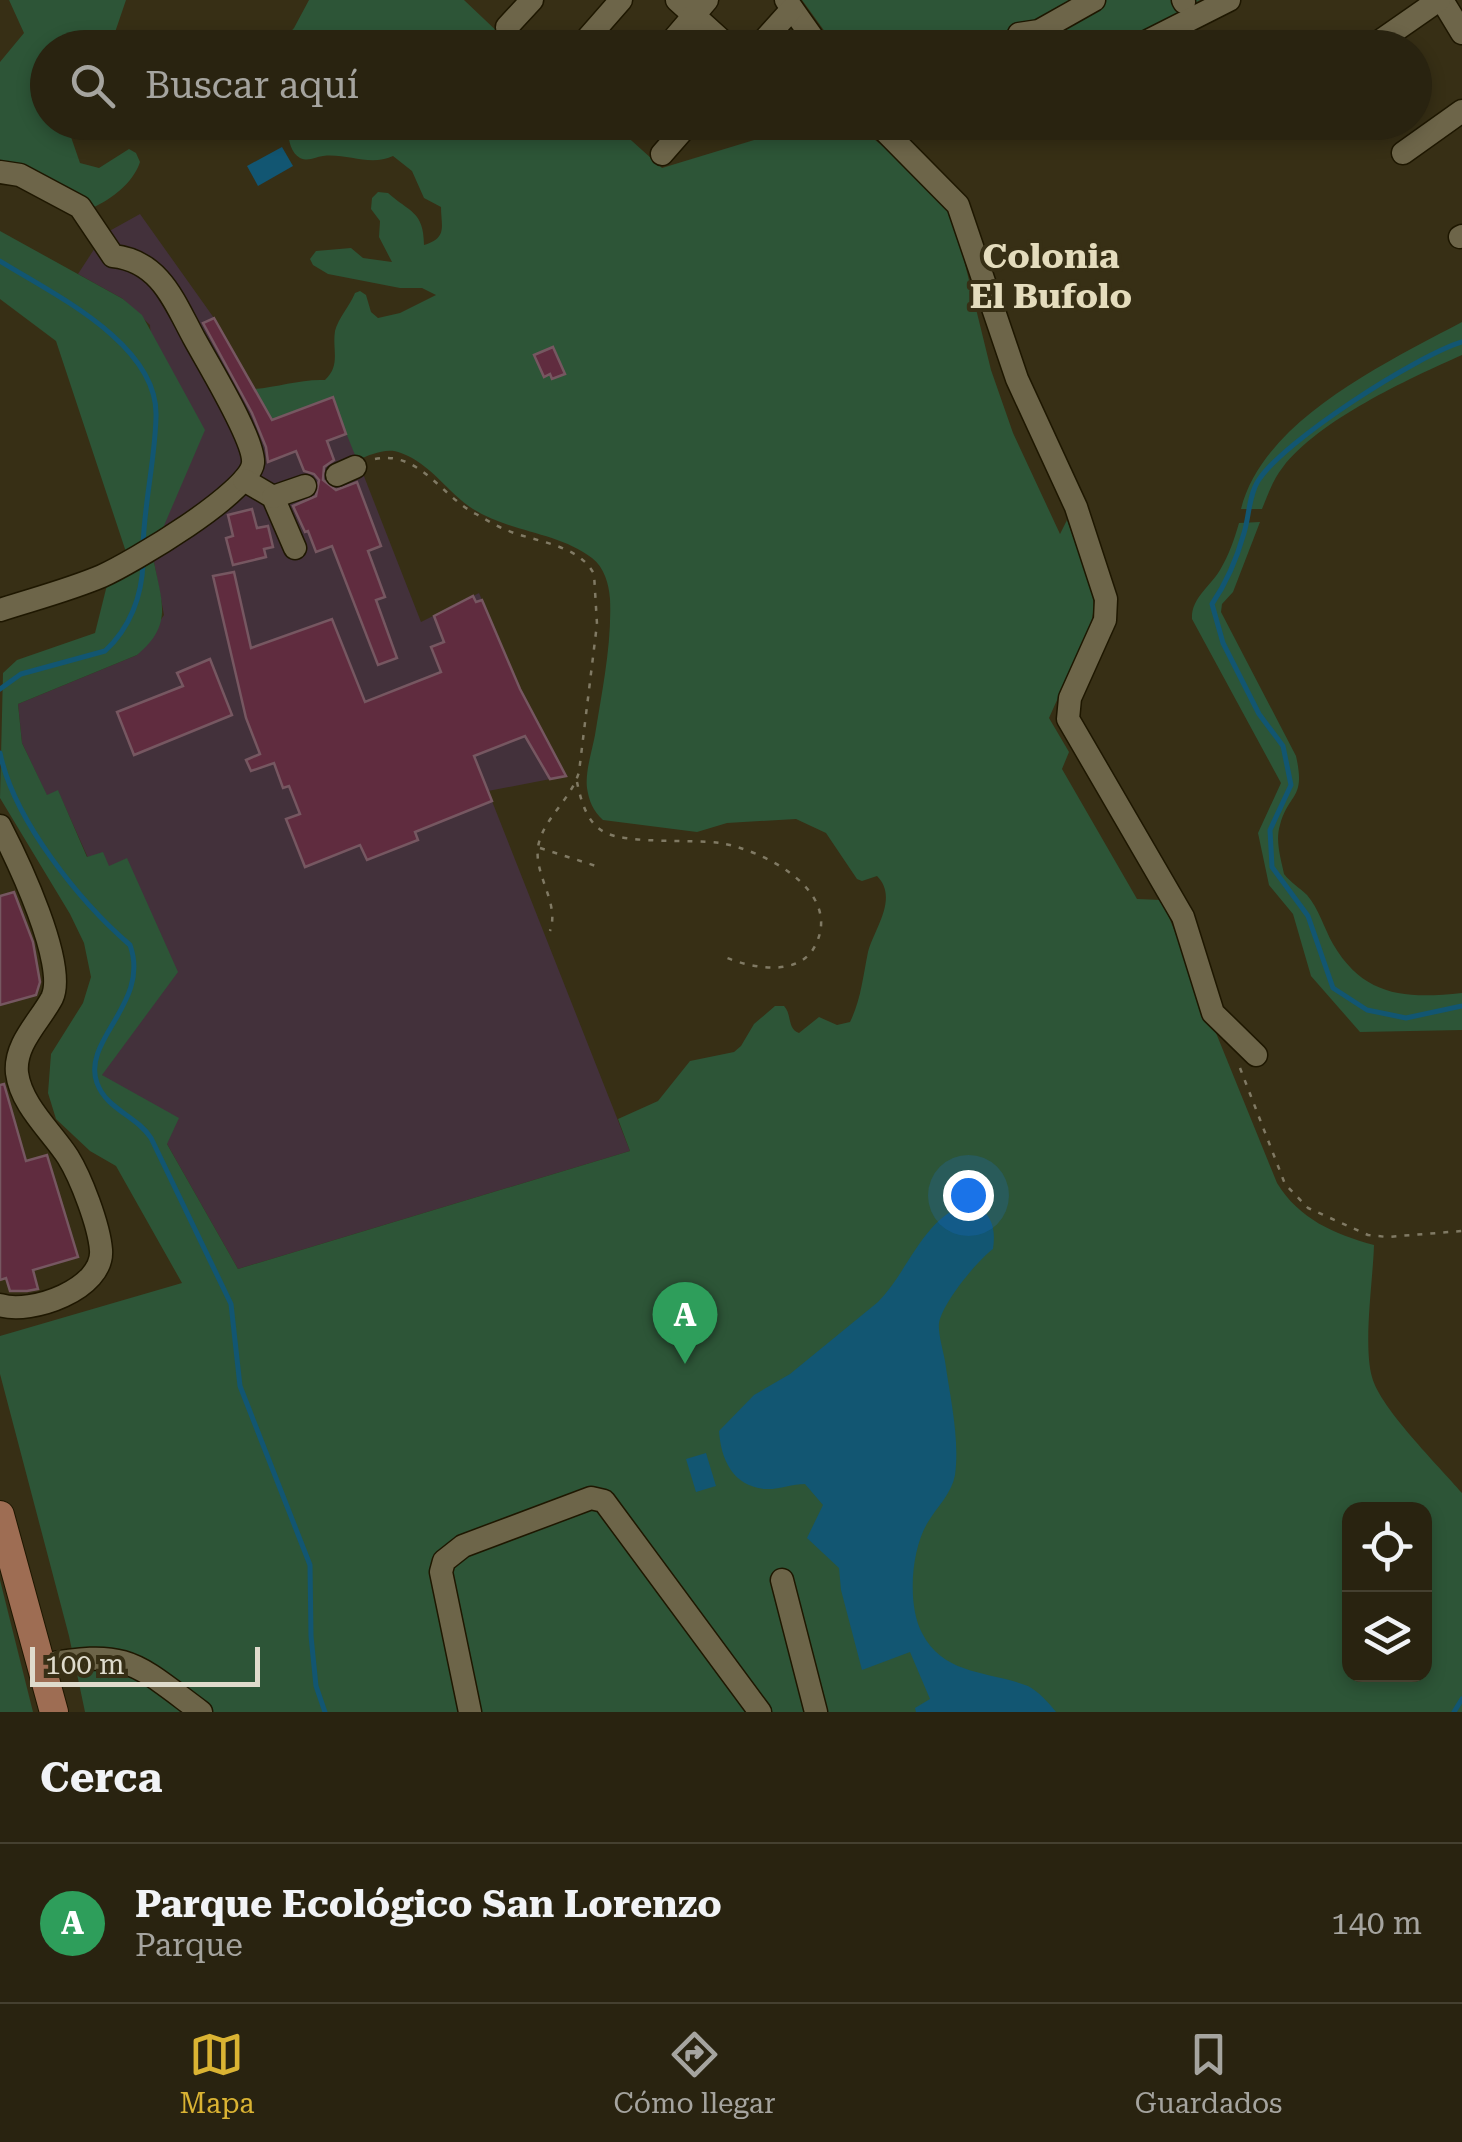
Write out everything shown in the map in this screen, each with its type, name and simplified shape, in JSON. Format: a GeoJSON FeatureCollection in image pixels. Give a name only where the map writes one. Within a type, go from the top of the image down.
{"type":"FeatureCollection","features":[{"type":"Feature","properties":{"kind":"main road"},"geometry":{"type":"LineString","coordinates":[[0,1515],[54,1712]]}},
{"type":"Feature","properties":{"kind":"street"},"geometry":{"type":"LineString","coordinates":[[507,27],[532,0]]}},
{"type":"Feature","properties":{"kind":"street"},"geometry":{"type":"LineString","coordinates":[[595,30],[621,0]]}},
{"type":"Feature","properties":{"kind":"street"},"geometry":{"type":"LineString","coordinates":[[1170,30],[1230,0]]}},
{"type":"Feature","properties":{"kind":"street"},"geometry":{"type":"LineString","coordinates":[[1396,30],[1440,0],[1462,33]]}},
{"type":"Feature","properties":{"kind":"street"},"geometry":{"type":"LineString","coordinates":[[770,30],[789,4],[807,30]]}},
{"type":"Feature","properties":{"kind":"street"},"geometry":{"type":"LineString","coordinates":[[1039,30],[1080,4]]}},
{"type":"Feature","properties":{"kind":"street"},"geometry":{"type":"LineString","coordinates":[[677,30],[693,5],[715,30]]}},
{"type":"Feature","properties":{"kind":"street"},"geometry":{"type":"LineString","coordinates":[[1432,132],[1462,111]]}},
{"type":"Feature","properties":{"kind":"street"},"geometry":{"type":"LineString","coordinates":[[662,154],[674,140]]}},
{"type":"Feature","properties":{"kind":"street"},"geometry":{"type":"LineString","coordinates":[[894,140],[958,205],[1016,378],[1076,507],[1106,599],[1104,620],[1070,698],[1068,718],[1178,906],[1193,942],[1212,1013],[1246,1058]]}},
{"type":"Feature","properties":{"kind":"street"},"geometry":{"type":"LineString","coordinates":[[1403,153],[1421,140]]}},
{"type":"Feature","properties":{"kind":"street"},"geometry":{"type":"LineString","coordinates":[[0,172],[20,175],[80,208],[113,256],[142,264],[164,283],[243,430],[253,458],[233,494],[128,563],[0,610]]}},
{"type":"Feature","properties":{"kind":"street"},"geometry":{"type":"LineString","coordinates":[[244,480],[273,497],[295,548]]}},
{"type":"Feature","properties":{"kind":"street"},"geometry":{"type":"LineString","coordinates":[[273,497],[306,486]]}},
{"type":"Feature","properties":{"kind":"street"},"geometry":{"type":"LineString","coordinates":[[0,826],[21,866],[56,978],[51,999],[23,1044],[17,1072],[27,1101],[64,1150],[78,1178],[101,1255],[85,1286],[32,1306],[0,1305]]}},
{"type":"Feature","properties":{"kind":"street"},"geometry":{"type":"LineString","coordinates":[[470,1712],[441,1572],[444,1561],[462,1546],[592,1498],[604,1501],[760,1712]]}},
{"type":"Feature","properties":{"kind":"street"},"geometry":{"type":"LineString","coordinates":[[782,1580],[816,1712]]}},
{"type":"Feature","properties":{"kind":"street"},"geometry":{"type":"LineString","coordinates":[[43,1665],[89,1656],[116,1658],[139,1667],[200,1712]]}},
{"type":"Feature","properties":{"kind":"path"},"geometry":{"type":"LineString","coordinates":[[346,471],[379,458],[400,460],[426,473],[461,506],[505,530],[576,554],[592,568],[598,597],[597,624],[576,781],[582,805],[602,832],[622,837],[718,843],[747,850],[800,880],[815,896],[821,910],[821,931],[804,959],[788,967],[767,968],[728,958]]}},
{"type":"Feature","properties":{"kind":"path"},"geometry":{"type":"LineString","coordinates":[[550,932],[554,917],[538,847],[546,825],[576,781]]}},
{"type":"Feature","properties":{"kind":"path"},"geometry":{"type":"LineString","coordinates":[[538,847],[596,866]]}},
{"type":"Feature","properties":{"kind":"path"},"geometry":{"type":"LineString","coordinates":[[1246,1058],[1285,1184],[1308,1208],[1368,1235],[1462,1231]]}},
{"type":"Feature","properties":{"kind":"shaded area"},"geometry":{"type":"Polygon","coordinates":[[[140,214],[214,318],[271,420],[333,397],[421,622],[479,593],[520,689],[566,776],[488,791],[630,1151],[238,1269],[167,1144],[102,1075],[126,859],[109,867],[88,858],[58,791],[47,796],[22,743],[18,704],[137,655],[164,615],[154,562],[163,528],[150,325],[123,299],[78,274],[104,234],[140,214]]]}},
{"type":"Feature","properties":{"kind":"green space"},"geometry":{"type":"Polygon","coordinates":[[[9,0],[126,0],[116,30],[30,30],[30,140],[72,140],[80,163],[99,168],[129,149],[140,162],[121,190],[92,208],[0,165],[0,62],[24,33],[9,0]]]}},
{"type":"Feature","properties":{"kind":"green space"},"geometry":{"type":"Polygon","coordinates":[[[309,0],[464,0],[496,30],[292,30],[309,0]]]}},
{"type":"Feature","properties":{"kind":"green space"},"geometry":{"type":"Polygon","coordinates":[[[802,0],[1200,0],[1147,30],[824,30],[802,0]]]}},
{"type":"Feature","properties":{"kind":"green space"},"geometry":{"type":"Polygon","coordinates":[[[290,140],[631,140],[662,168],[754,140],[875,140],[931,185],[952,211],[991,370],[1013,433],[1060,534],[1067,520],[1092,590],[1091,624],[1049,718],[1069,752],[1062,769],[1137,899],[1162,900],[1277,1183],[1307,1216],[1345,1236],[1374,1245],[1368,1330],[1372,1377],[1398,1420],[1462,1493],[1462,1712],[85,1712],[69,1636],[0,1374],[0,1336],[182,1283],[116,1166],[90,1151],[56,1119],[48,1093],[51,1054],[83,1003],[91,977],[84,943],[70,914],[0,798],[3,673],[17,660],[95,633],[107,585],[154,562],[162,613],[156,634],[137,655],[18,704],[22,743],[47,795],[58,790],[87,857],[103,852],[109,866],[127,858],[178,972],[102,1075],[179,1118],[167,1144],[238,1269],[630,1151],[618,1119],[658,1101],[690,1061],[734,1052],[754,1024],[775,1006],[784,1006],[799,1033],[819,1017],[837,1025],[850,1022],[885,904],[886,894],[877,876],[857,879],[826,833],[796,819],[727,823],[697,832],[603,820],[592,805],[587,782],[609,633],[608,588],[596,562],[579,549],[487,517],[421,464],[401,453],[384,451],[357,460],[332,398],[272,420],[254,389],[325,380],[334,363],[337,326],[355,293],[366,295],[371,312],[378,318],[400,313],[436,295],[422,288],[400,288],[328,274],[310,259],[316,251],[351,248],[363,258],[392,262],[379,237],[380,221],[371,209],[372,198],[378,192],[388,193],[414,213],[421,225],[424,245],[437,239],[442,226],[441,207],[424,198],[412,171],[393,156],[376,160],[332,156],[303,159],[296,155],[290,140]]]}},
{"type":"Feature","properties":{"kind":"green space"},"geometry":{"type":"Polygon","coordinates":[[[0,231],[123,299],[142,315],[205,430],[163,528],[148,543],[126,552],[56,341],[0,299],[0,231]]]}},
{"type":"Feature","properties":{"kind":"green space"},"geometry":{"type":"Polygon","coordinates":[[[1462,322],[1462,355],[1341,417],[1283,467],[1262,509],[1241,509],[1254,477],[1274,448],[1301,421],[1365,375],[1462,322]]]}},
{"type":"Feature","properties":{"kind":"green space"},"geometry":{"type":"Polygon","coordinates":[[[1260,522],[1233,592],[1222,604],[1221,612],[1296,756],[1298,788],[1279,831],[1284,874],[1311,900],[1333,944],[1358,975],[1388,991],[1405,994],[1462,993],[1462,1030],[1360,1032],[1311,976],[1293,914],[1269,885],[1258,833],[1281,783],[1192,619],[1198,599],[1226,559],[1239,523],[1260,522]]]}},
{"type":"Feature","properties":{"kind":"green space"},"geometry":{"type":"Polygon","coordinates":[[[0,1580],[33,1712],[0,1712],[0,1580]]]}},
{"type":"Feature","properties":{"kind":"water"},"geometry":{"type":"Polygon","coordinates":[[[282,147],[293,166],[258,186],[247,166],[282,147]]]}},
{"type":"Feature","properties":{"kind":"water"},"geometry":{"type":"Polygon","coordinates":[[[974,1203],[991,1223],[993,1249],[961,1283],[939,1323],[954,1418],[955,1475],[922,1533],[913,1577],[914,1608],[922,1633],[943,1657],[969,1670],[1028,1686],[1056,1712],[916,1712],[915,1708],[930,1699],[910,1652],[862,1670],[839,1568],[807,1538],[823,1505],[805,1484],[765,1489],[745,1483],[731,1470],[720,1442],[719,1431],[754,1395],[790,1374],[878,1302],[943,1217],[974,1203]]]}},
{"type":"Feature","properties":{"kind":"water"},"geometry":{"type":"Polygon","coordinates":[[[706,1453],[716,1486],[696,1492],[686,1459],[706,1453]]]}},
{"type":"Feature","properties":{"kind":"building"},"geometry":{"type":"Polygon","coordinates":[[[214,318],[272,420],[333,397],[346,434],[327,441],[334,460],[324,467],[323,480],[336,490],[357,482],[381,546],[368,551],[385,597],[376,600],[397,658],[378,665],[332,546],[316,552],[308,531],[305,532],[293,506],[316,496],[319,480],[304,471],[296,451],[268,462],[252,413],[203,323],[214,318]]]}},
{"type":"Feature","properties":{"kind":"building"},"geometry":{"type":"Polygon","coordinates":[[[553,347],[565,374],[552,379],[550,374],[544,377],[534,355],[553,347]]]}},
{"type":"Feature","properties":{"kind":"building"},"geometry":{"type":"Polygon","coordinates":[[[252,509],[257,528],[268,526],[273,547],[264,549],[266,557],[233,565],[226,538],[233,536],[228,515],[252,509]]]}},
{"type":"Feature","properties":{"kind":"building"},"geometry":{"type":"Polygon","coordinates":[[[234,572],[251,648],[332,619],[365,702],[441,672],[431,647],[444,642],[434,616],[473,596],[476,602],[482,600],[520,689],[566,776],[550,779],[525,736],[474,756],[492,801],[415,832],[418,840],[367,860],[360,845],[305,867],[286,819],[300,814],[289,786],[283,788],[274,763],[251,771],[246,760],[260,754],[246,718],[213,576],[234,572]]]}},
{"type":"Feature","properties":{"kind":"building"},"geometry":{"type":"Polygon","coordinates":[[[210,659],[232,715],[134,755],[117,712],[183,686],[177,673],[210,659]]]}},
{"type":"Feature","properties":{"kind":"building"},"geometry":{"type":"Polygon","coordinates":[[[14,892],[33,942],[40,982],[36,995],[0,1005],[0,896],[14,892]]]}},
{"type":"Feature","properties":{"kind":"building"},"geometry":{"type":"Polygon","coordinates":[[[4,1084],[26,1161],[47,1155],[78,1257],[33,1270],[38,1289],[27,1291],[10,1291],[6,1278],[0,1280],[0,1085],[4,1084]]]}},
{"type":"Feature","properties":{"kind":"waterway"},"geometry":{"type":"LineString","coordinates":[[0,261],[99,324],[140,366],[152,391],[156,417],[143,547]]}},
{"type":"Feature","properties":{"kind":"waterway"},"geometry":{"type":"LineString","coordinates":[[1462,342],[1414,364],[1352,402],[1272,464],[1255,487],[1238,552],[1212,604],[1223,643],[1259,714],[1283,746],[1291,785],[1270,830],[1272,867],[1308,916],[1333,988],[1367,1010],[1406,1018],[1462,1006]]}},
{"type":"Feature","properties":{"kind":"waterway"},"geometry":{"type":"LineString","coordinates":[[0,689],[21,674],[105,651],[133,611],[143,563]]}},
{"type":"Feature","properties":{"kind":"waterway"},"geometry":{"type":"LineString","coordinates":[[0,753],[19,805],[51,858],[90,906],[130,945],[134,966],[131,985],[98,1051],[97,1083],[108,1100],[151,1138],[231,1304],[240,1386],[310,1565],[316,1686],[325,1712]]}},
{"type":"Feature","properties":{"kind":"waterway"},"geometry":{"type":"LineString","coordinates":[[1454,1712],[1462,1699]]}},
{"type":"Feature","properties":{"kind":"place","name":"Parque Ecológico San Lorenzo"},"geometry":{"type":"Point","coordinates":[685,1364]}},
{"type":"Feature","properties":{"kind":"district","name":"Colonia El Bufolo"},"geometry":{"type":"Point","coordinates":[1051,276]}}]}
